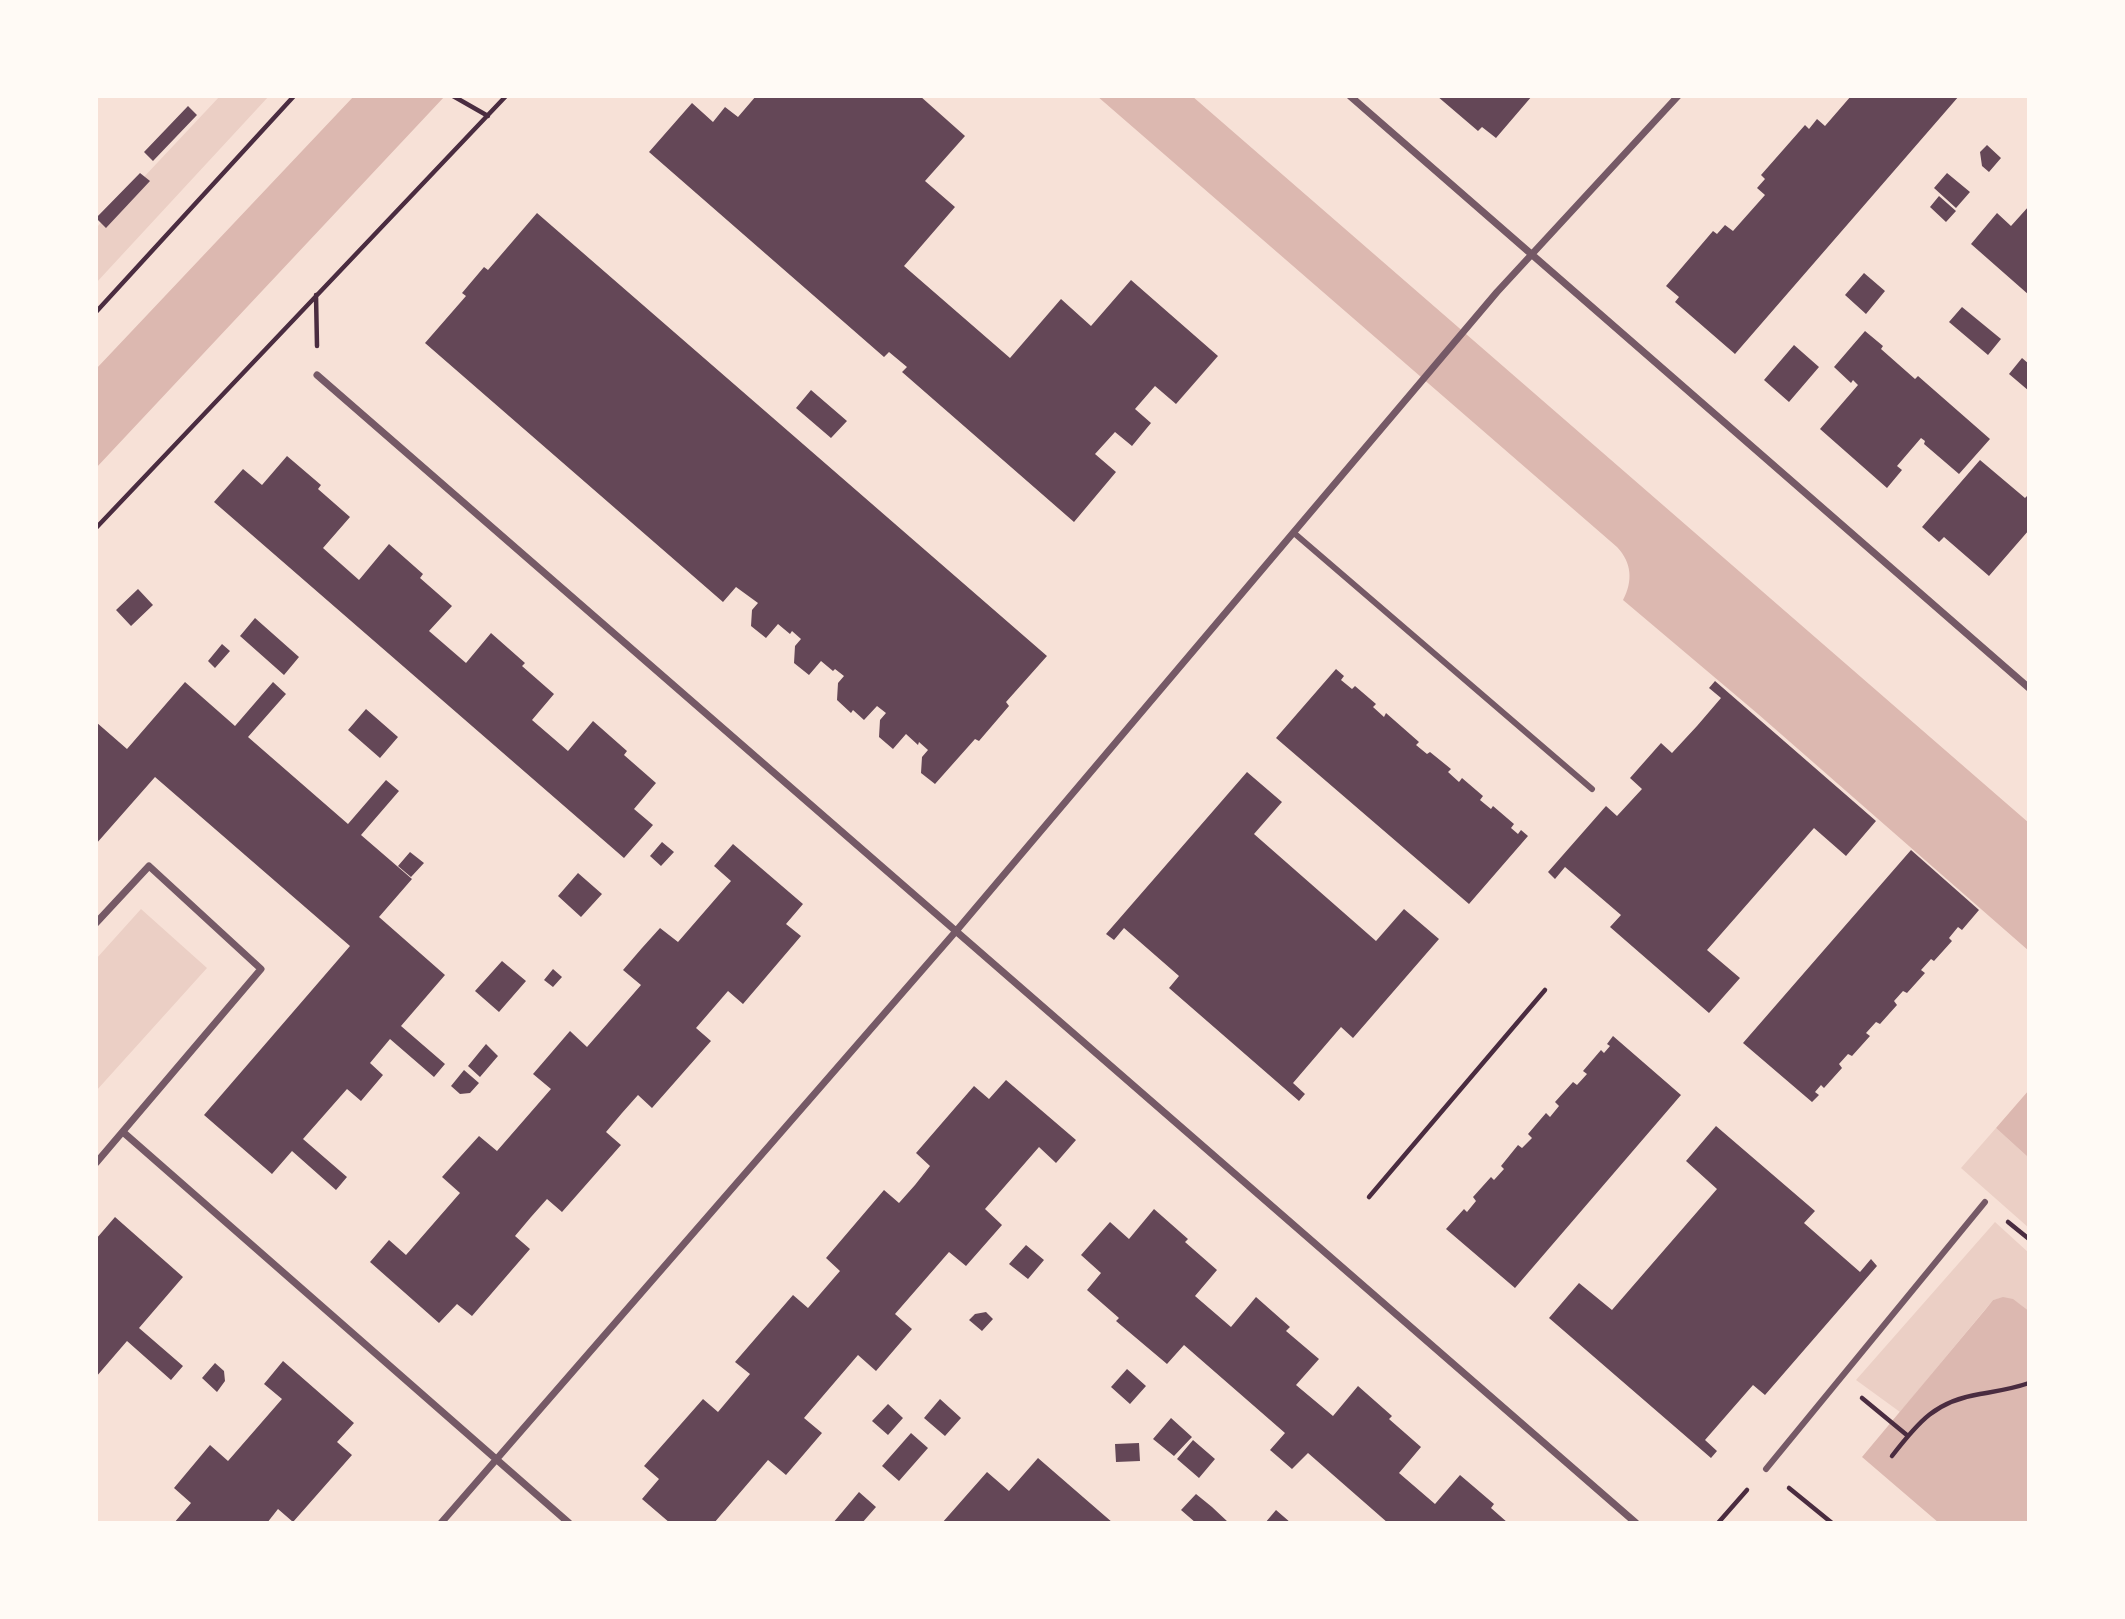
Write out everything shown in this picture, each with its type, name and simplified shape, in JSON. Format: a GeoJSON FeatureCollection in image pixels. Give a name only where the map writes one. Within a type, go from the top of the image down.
{"type":"FeatureCollection","features":[{"type":"Feature","properties":{"kind":"street"},"geometry":{"type":"LineString","coordinates":[[1350,96],[2029,688]]}},
{"type":"Feature","properties":{"kind":"street"},"geometry":{"type":"LineString","coordinates":[[441,1523],[957,930],[1497,292],[1678,96]]}},
{"type":"Feature","properties":{"kind":"street"},"geometry":{"type":"LineString","coordinates":[[317,375],[1636,1523]]}},
{"type":"Feature","properties":{"kind":"street"},"geometry":{"type":"LineString","coordinates":[[1294,533],[1592,789]]}},
{"type":"Feature","properties":{"kind":"street"},"geometry":{"type":"LineString","coordinates":[[96,923],[149,866],[261,969],[96,1163]]}},
{"type":"Feature","properties":{"kind":"street"},"geometry":{"type":"LineString","coordinates":[[123,1132],[569,1523]]}},
{"type":"Feature","properties":{"kind":"street"},"geometry":{"type":"LineString","coordinates":[[1766,1469],[1985,1202]]}},
{"type":"Feature","properties":{"kind":"path"},"geometry":{"type":"LineString","coordinates":[[96,312],[294,96]]}},
{"type":"Feature","properties":{"kind":"path"},"geometry":{"type":"LineString","coordinates":[[453,96],[488,116]]}},
{"type":"Feature","properties":{"kind":"path"},"geometry":{"type":"LineString","coordinates":[[96,528],[506,96]]}},
{"type":"Feature","properties":{"kind":"path"},"geometry":{"type":"LineString","coordinates":[[316,295],[317,375]]}},
{"type":"Feature","properties":{"kind":"path"},"geometry":{"type":"LineString","coordinates":[[1369,1197],[1545,990]]}},
{"type":"Feature","properties":{"kind":"path"},"geometry":{"type":"LineString","coordinates":[[1892,1456],[1917,1424],[1934,1410],[1956,1399],[2014,1389],[2029,1383]]}},
{"type":"Feature","properties":{"kind":"path"},"geometry":{"type":"LineString","coordinates":[[1860,1396],[1908,1436]]}},
{"type":"Feature","properties":{"kind":"shaded area"},"geometry":{"type":"Polygon","coordinates":[[[220,96],[269,96],[96,283],[96,228],[220,96]]]}},
{"type":"Feature","properties":{"kind":"shaded area"},"geometry":{"type":"Polygon","coordinates":[[[354,96],[445,96],[96,468],[96,369],[354,96]]]}},
{"type":"Feature","properties":{"kind":"shaded area"},"geometry":{"type":"Polygon","coordinates":[[[1097,96],[1192,96],[2029,823],[2029,951],[1623,600],[1629,572],[1626,559],[1617,547],[1097,96]]]}},
{"type":"Feature","properties":{"kind":"shaded area"},"geometry":{"type":"Polygon","coordinates":[[[141,909],[207,968],[96,1091],[96,959],[141,909]]]}},
{"type":"Feature","properties":{"kind":"shaded area"},"geometry":{"type":"Polygon","coordinates":[[[2029,1090],[2029,1158],[1996,1128],[2029,1090]]]}},
{"type":"Feature","properties":{"kind":"shaded area"},"geometry":{"type":"Polygon","coordinates":[[[1996,1128],[2029,1158],[2029,1228],[1961,1168],[1996,1128]]]}},
{"type":"Feature","properties":{"kind":"shaded area"},"geometry":{"type":"Polygon","coordinates":[[[1995,1222],[2029,1253],[2029,1311],[2008,1299],[1993,1300],[1900,1412],[1856,1380],[1995,1222]]]}},
{"type":"Feature","properties":{"kind":"shaded area"},"geometry":{"type":"Polygon","coordinates":[[[2003,1297],[2013,1299],[2029,1311],[2029,1523],[1939,1523],[1862,1457],[1993,1300],[2003,1297]]]}},
{"type":"Feature","properties":{"kind":"building"},"geometry":{"type":"Polygon","coordinates":[[[756,96],[920,96],[965,136],[925,181],[955,207],[904,266],[1010,358],[1061,299],[1091,326],[1131,280],[1218,356],[1176,404],[1155,386],[1135,409],[1151,423],[1132,446],[1115,432],[1095,454],[1116,472],[1074,522],[902,372],[907,367],[889,352],[884,357],[649,152],[692,103],[713,122],[725,107],[738,117],[756,96]]]}},
{"type":"Feature","properties":{"kind":"building"},"geometry":{"type":"Polygon","coordinates":[[[1437,96],[1532,96],[1496,138],[1482,127],[1478,131],[1437,96]]]}},
{"type":"Feature","properties":{"kind":"building"},"geometry":{"type":"Polygon","coordinates":[[[1851,96],[1959,96],[1735,354],[1675,302],[1679,297],[1666,286],[1713,231],[1717,234],[1725,225],[1733,231],[1765,195],[1757,188],[1765,179],[1761,175],[1805,125],[1809,129],[1817,119],[1825,126],[1851,96]]]}},
{"type":"Feature","properties":{"kind":"building"},"geometry":{"type":"Polygon","coordinates":[[[188,106],[197,115],[153,161],[144,152],[188,106]]]}},
{"type":"Feature","properties":{"kind":"building"},"geometry":{"type":"Polygon","coordinates":[[[1987,145],[2001,158],[1989,172],[1982,166],[1980,152],[1987,145]]]}},
{"type":"Feature","properties":{"kind":"building"},"geometry":{"type":"Polygon","coordinates":[[[140,173],[150,181],[106,228],[96,218],[140,173]]]}},
{"type":"Feature","properties":{"kind":"building"},"geometry":{"type":"Polygon","coordinates":[[[1947,173],[1970,192],[1956,208],[1934,188],[1947,173]]]}},
{"type":"Feature","properties":{"kind":"building"},"geometry":{"type":"Polygon","coordinates":[[[1939,196],[1956,211],[1946,222],[1930,207],[1939,196]]]}},
{"type":"Feature","properties":{"kind":"building"},"geometry":{"type":"Polygon","coordinates":[[[2029,206],[2029,295],[1971,244],[1997,213],[2011,226],[2029,206]]]}},
{"type":"Feature","properties":{"kind":"building"},"geometry":{"type":"Polygon","coordinates":[[[537,213],[1047,656],[1006,702],[1009,706],[979,741],[975,739],[935,784],[921,773],[922,757],[928,750],[919,742],[918,745],[906,734],[893,749],[879,737],[880,720],[886,713],[877,706],[864,720],[853,710],[851,713],[837,700],[838,683],[844,676],[821,661],[809,675],[794,663],[795,646],[801,639],[792,631],[790,634],[778,624],[766,638],[751,626],[752,610],[758,603],[736,587],[723,602],[425,343],[466,296],[462,293],[484,267],[488,270],[537,213]]]}},
{"type":"Feature","properties":{"kind":"building"},"geometry":{"type":"Polygon","coordinates":[[[1864,273],[1885,291],[1866,314],[1845,295],[1864,273]]]}},
{"type":"Feature","properties":{"kind":"building"},"geometry":{"type":"Polygon","coordinates":[[[1962,307],[2001,339],[1988,355],[1949,322],[1962,307]]]}},
{"type":"Feature","properties":{"kind":"building"},"geometry":{"type":"Polygon","coordinates":[[[1865,331],[1915,379],[1918,376],[1990,439],[1959,474],[1924,444],[1925,441],[1921,438],[1897,466],[1902,470],[1887,488],[1820,429],[1858,385],[1853,380],[1851,383],[1834,367],[1865,331]]]}},
{"type":"Feature","properties":{"kind":"building"},"geometry":{"type":"Polygon","coordinates":[[[1794,345],[1819,367],[1789,402],[1764,380],[1794,345]]]}},
{"type":"Feature","properties":{"kind":"building"},"geometry":{"type":"Polygon","coordinates":[[[2022,358],[2029,364],[2029,391],[2009,374],[2022,358]]]}},
{"type":"Feature","properties":{"kind":"building"},"geometry":{"type":"Polygon","coordinates":[[[811,390],[847,421],[831,438],[796,408],[811,390]]]}},
{"type":"Feature","properties":{"kind":"building"},"geometry":{"type":"Polygon","coordinates":[[[287,456],[321,485],[318,489],[350,517],[323,548],[359,580],[389,544],[423,574],[420,578],[452,606],[429,631],[466,663],[491,633],[525,663],[522,666],[554,694],[532,720],[568,751],[593,721],[627,751],[624,755],[656,783],[634,809],[653,825],[624,858],[214,502],[243,469],[262,485],[287,456]]]}},
{"type":"Feature","properties":{"kind":"building"},"geometry":{"type":"Polygon","coordinates":[[[1980,460],[2025,498],[2029,494],[2029,530],[1989,576],[1944,537],[1939,542],[1922,527],[1980,460]]]}},
{"type":"Feature","properties":{"kind":"building"},"geometry":{"type":"Polygon","coordinates":[[[138,589],[153,605],[131,626],[116,610],[138,589]]]}},
{"type":"Feature","properties":{"kind":"building"},"geometry":{"type":"Polygon","coordinates":[[[255,618],[299,657],[284,675],[240,636],[255,618]]]}},
{"type":"Feature","properties":{"kind":"building"},"geometry":{"type":"Polygon","coordinates":[[[222,644],[230,651],[215,668],[208,661],[222,644]]]}},
{"type":"Feature","properties":{"kind":"building"},"geometry":{"type":"Polygon","coordinates":[[[1336,669],[1344,676],[1341,680],[1352,689],[1355,686],[1376,704],[1373,707],[1384,717],[1386,713],[1419,742],[1416,745],[1427,754],[1430,752],[1451,769],[1448,772],[1459,782],[1462,778],[1483,796],[1480,800],[1491,809],[1493,806],[1514,824],[1511,828],[1518,834],[1521,830],[1528,836],[1469,904],[1276,738],[1336,669]]]}},
{"type":"Feature","properties":{"kind":"building"},"geometry":{"type":"Polygon","coordinates":[[[1715,681],[1876,821],[1846,856],[1814,828],[1707,950],[1740,978],[1709,1013],[1610,927],[1621,915],[1565,867],[1555,879],[1548,872],[1606,806],[1617,816],[1642,789],[1630,778],[1661,743],[1672,753],[1697,726],[1721,698],[1709,688],[1715,681]]]}},
{"type":"Feature","properties":{"kind":"building"},"geometry":{"type":"Polygon","coordinates":[[[185,682],[235,726],[273,682],[286,694],[248,737],[348,824],[386,780],[399,791],[361,835],[412,879],[379,917],[445,975],[401,1026],[445,1064],[434,1077],[390,1039],[370,1063],[383,1075],[361,1101],[347,1089],[303,1139],[347,1177],[336,1190],[292,1151],[272,1174],[204,1115],[350,946],[155,777],[96,844],[96,722],[127,749],[185,682]]]}},
{"type":"Feature","properties":{"kind":"building"},"geometry":{"type":"Polygon","coordinates":[[[366,709],[398,737],[380,758],[348,730],[366,709]]]}},
{"type":"Feature","properties":{"kind":"building"},"geometry":{"type":"Polygon","coordinates":[[[1247,772],[1282,802],[1254,834],[1376,941],[1404,909],[1439,939],[1353,1038],[1341,1027],[1293,1083],[1305,1094],[1299,1101],[1169,988],[1179,976],[1124,928],[1114,940],[1106,934],[1247,772]]]}},
{"type":"Feature","properties":{"kind":"building"},"geometry":{"type":"Polygon","coordinates":[[[662,842],[674,852],[661,866],[650,856],[662,842]]]}},
{"type":"Feature","properties":{"kind":"building"},"geometry":{"type":"Polygon","coordinates":[[[733,844],[803,904],[786,924],[801,936],[743,1004],[728,991],[696,1028],[711,1041],[652,1108],[638,1095],[622,1113],[606,1132],[621,1145],[562,1212],[547,1199],[531,1217],[515,1236],[530,1249],[472,1316],[457,1304],[439,1323],[370,1262],[389,1240],[406,1255],[460,1193],[442,1177],[479,1136],[497,1151],[551,1089],[533,1074],[570,1031],[587,1047],[641,985],[623,970],[660,928],[678,942],[731,881],[714,866],[733,844]]]}},
{"type":"Feature","properties":{"kind":"building"},"geometry":{"type":"Polygon","coordinates":[[[1911,850],[1979,910],[1962,930],[1958,927],[1949,938],[1952,941],[1934,961],[1931,959],[1921,970],[1925,973],[1907,993],[1903,991],[1894,1001],[1897,1005],[1880,1024],[1876,1022],[1866,1033],[1870,1036],[1852,1056],[1848,1054],[1839,1064],[1842,1068],[1824,1088],[1821,1085],[1815,1092],[1819,1095],[1812,1102],[1743,1043],[1911,850]]]}},
{"type":"Feature","properties":{"kind":"building"},"geometry":{"type":"Polygon","coordinates":[[[410,852],[424,863],[411,877],[398,866],[410,852]]]}},
{"type":"Feature","properties":{"kind":"building"},"geometry":{"type":"Polygon","coordinates":[[[578,873],[602,894],[581,917],[558,896],[578,873]]]}},
{"type":"Feature","properties":{"kind":"building"},"geometry":{"type":"Polygon","coordinates":[[[502,961],[526,981],[499,1012],[475,991],[502,961]]]}},
{"type":"Feature","properties":{"kind":"building"},"geometry":{"type":"Polygon","coordinates":[[[553,969],[562,977],[553,987],[544,980],[553,969]]]}},
{"type":"Feature","properties":{"kind":"building"},"geometry":{"type":"Polygon","coordinates":[[[1613,1036],[1681,1095],[1515,1288],[1446,1229],[1464,1209],[1467,1212],[1476,1201],[1473,1197],[1491,1177],[1494,1180],[1504,1169],[1501,1166],[1518,1145],[1522,1148],[1532,1138],[1528,1134],[1546,1113],[1550,1117],[1559,1106],[1555,1102],[1573,1082],[1577,1085],[1587,1074],[1583,1071],[1601,1050],[1604,1053],[1610,1046],[1607,1044],[1613,1036]]]}},
{"type":"Feature","properties":{"kind":"building"},"geometry":{"type":"Polygon","coordinates":[[[486,1044],[498,1056],[480,1077],[468,1066],[486,1044]]]}},
{"type":"Feature","properties":{"kind":"building"},"geometry":{"type":"Polygon","coordinates":[[[464,1070],[479,1083],[470,1093],[460,1094],[451,1086],[464,1070]]]}},
{"type":"Feature","properties":{"kind":"building"},"geometry":{"type":"Polygon","coordinates":[[[1006,1080],[1076,1140],[1056,1163],[1039,1147],[985,1209],[1002,1225],[966,1266],[949,1252],[895,1314],[912,1329],[876,1371],[858,1355],[804,1418],[822,1433],[786,1475],[768,1460],[714,1523],[670,1523],[642,1499],[659,1479],[644,1466],[703,1399],[718,1412],[750,1374],[735,1362],[793,1295],[808,1308],[840,1271],[826,1258],[884,1190],[899,1203],[915,1185],[930,1166],[916,1153],[974,1086],[989,1099],[1006,1080]]]}},
{"type":"Feature","properties":{"kind":"building"},"geometry":{"type":"Polygon","coordinates":[[[1716,1126],[1815,1211],[1804,1223],[1860,1272],[1871,1259],[1877,1266],[1765,1395],[1753,1385],[1705,1440],[1717,1451],[1711,1458],[1549,1318],[1579,1283],[1612,1310],[1717,1189],[1686,1161],[1716,1126]]]}},
{"type":"Feature","properties":{"kind":"building"},"geometry":{"type":"Polygon","coordinates":[[[1154,1209],[1188,1239],[1185,1242],[1217,1270],[1195,1296],[1231,1327],[1256,1297],[1290,1327],[1286,1331],[1319,1359],[1296,1385],[1333,1416],[1358,1386],[1392,1416],[1389,1419],[1421,1447],[1399,1473],[1435,1504],[1460,1475],[1494,1504],[1491,1508],[1508,1523],[1388,1523],[1308,1453],[1292,1469],[1270,1450],[1285,1433],[1184,1345],[1167,1364],[1116,1321],[1119,1318],[1087,1290],[1101,1273],[1081,1255],[1110,1222],[1129,1239],[1154,1209]]]}},
{"type":"Feature","properties":{"kind":"building"},"geometry":{"type":"Polygon","coordinates":[[[115,1217],[183,1277],[139,1328],[183,1366],[171,1380],[127,1341],[96,1377],[96,1239],[115,1217]]]}},
{"type":"Feature","properties":{"kind":"building"},"geometry":{"type":"Polygon","coordinates":[[[1026,1245],[1044,1260],[1028,1279],[1009,1264],[1026,1245]]]}},
{"type":"Feature","properties":{"kind":"building"},"geometry":{"type":"Polygon","coordinates":[[[986,1312],[993,1319],[982,1331],[969,1320],[975,1314],[986,1312]]]}},
{"type":"Feature","properties":{"kind":"building"},"geometry":{"type":"Polygon","coordinates":[[[283,1361],[354,1423],[337,1442],[352,1455],[293,1522],[278,1509],[267,1523],[174,1523],[191,1503],[174,1488],[210,1445],[228,1461],[282,1399],[264,1384],[283,1361]]]}},
{"type":"Feature","properties":{"kind":"building"},"geometry":{"type":"Polygon","coordinates":[[[215,1363],[224,1371],[225,1381],[217,1392],[202,1378],[215,1363]]]}},
{"type":"Feature","properties":{"kind":"building"},"geometry":{"type":"Polygon","coordinates":[[[1127,1369],[1146,1386],[1130,1404],[1111,1387],[1127,1369]]]}},
{"type":"Feature","properties":{"kind":"building"},"geometry":{"type":"Polygon","coordinates":[[[940,1399],[961,1418],[945,1436],[924,1418],[940,1399]]]}},
{"type":"Feature","properties":{"kind":"building"},"geometry":{"type":"Polygon","coordinates":[[[888,1404],[903,1418],[888,1435],[872,1421],[888,1404]]]}},
{"type":"Feature","properties":{"kind":"building"},"geometry":{"type":"Polygon","coordinates":[[[1171,1418],[1192,1437],[1174,1456],[1153,1439],[1171,1418]]]}},
{"type":"Feature","properties":{"kind":"building"},"geometry":{"type":"Polygon","coordinates":[[[911,1433],[928,1448],[899,1481],[882,1466],[911,1433]]]}},
{"type":"Feature","properties":{"kind":"building"},"geometry":{"type":"Polygon","coordinates":[[[1193,1440],[1215,1459],[1199,1478],[1177,1459],[1193,1440]]]}},
{"type":"Feature","properties":{"kind":"building"},"geometry":{"type":"Polygon","coordinates":[[[1139,1443],[1140,1461],[1116,1462],[1115,1444],[1139,1443]]]}},
{"type":"Feature","properties":{"kind":"building"},"geometry":{"type":"Polygon","coordinates":[[[1038,1458],[1113,1523],[942,1523],[987,1472],[1009,1491],[1038,1458]]]}},
{"type":"Feature","properties":{"kind":"building"},"geometry":{"type":"Polygon","coordinates":[[[859,1492],[876,1507],[862,1523],[833,1523],[859,1492]]]}},
{"type":"Feature","properties":{"kind":"building"},"geometry":{"type":"Polygon","coordinates":[[[1196,1494],[1229,1523],[1196,1523],[1181,1510],[1196,1494]]]}},
{"type":"Feature","properties":{"kind":"building"},"geometry":{"type":"Polygon","coordinates":[[[1276,1510],[1291,1523],[1265,1523],[1276,1510]]]}}]}
